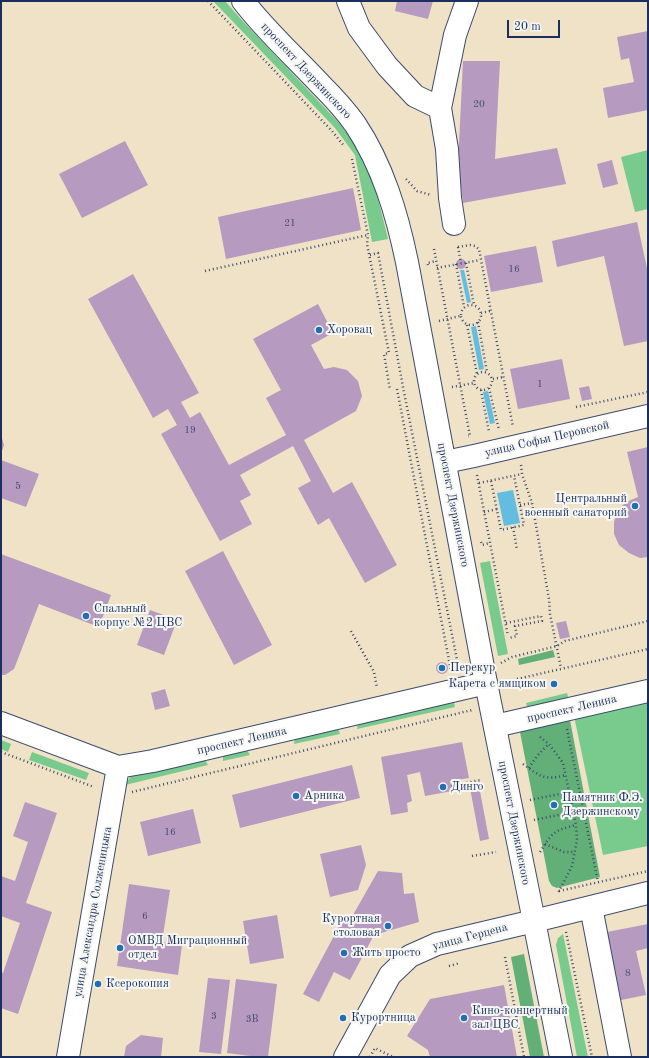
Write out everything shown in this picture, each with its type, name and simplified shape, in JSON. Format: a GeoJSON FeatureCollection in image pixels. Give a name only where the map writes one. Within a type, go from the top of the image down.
{"type":"FeatureCollection","features":[{"type":"Feature","properties":{"kind":"street","name":"проспект Дзержинского"},"geometry":{"type":"LineString","coordinates":[[243,1],[269,32],[334,98],[355,124],[374,158],[390,195],[408,262],[486,684],[561,1057]]}},
{"type":"Feature","properties":{"kind":"street"},"geometry":{"type":"LineString","coordinates":[[348,1],[359,28],[387,66],[415,96],[440,108]]}},
{"type":"Feature","properties":{"kind":"street"},"geometry":{"type":"LineString","coordinates":[[456,239],[450,198],[447,149],[440,108],[455,35],[468,1]]}},
{"type":"Feature","properties":{"kind":"street","name":"улица Софьи Перовской"},"geometry":{"type":"LineString","coordinates":[[445,462],[648,416]]}},
{"type":"Feature","properties":{"kind":"street","name":"проспект Ленина"},"geometry":{"type":"LineString","coordinates":[[1,723],[118,767],[161,760],[486,684]]}},
{"type":"Feature","properties":{"kind":"street","name":"проспект Ленина"},"geometry":{"type":"LineString","coordinates":[[495,726],[648,691]]}},
{"type":"Feature","properties":{"kind":"street","name":"улица Александра Солженицына"},"geometry":{"type":"LineString","coordinates":[[68,1057],[118,767]]}},
{"type":"Feature","properties":{"kind":"street","name":"улица Герцена"},"geometry":{"type":"LineString","coordinates":[[345,1057],[390,975],[410,956],[437,944],[648,893]]}},
{"type":"Feature","properties":{"kind":"street"},"geometry":{"type":"LineString","coordinates":[[591,906],[620,1057]]}},
{"type":"Feature","properties":{"kind":"path"},"geometry":{"type":"LineString","coordinates":[[208,1],[332,131],[346,150]]}},
{"type":"Feature","properties":{"kind":"path"},"geometry":{"type":"LineString","coordinates":[[351,156],[368,235],[368,244],[389,353],[384,354],[390,390]]}},
{"type":"Feature","properties":{"kind":"path"},"geometry":{"type":"LineString","coordinates":[[206,270],[368,235]]}},
{"type":"Feature","properties":{"kind":"path"},"geometry":{"type":"LineString","coordinates":[[456,239],[475,246],[478,249],[513,427]]}},
{"type":"Feature","properties":{"kind":"path"},"geometry":{"type":"LineString","coordinates":[[456,239],[461,263]]}},
{"type":"Feature","properties":{"kind":"path"},"geometry":{"type":"LineString","coordinates":[[434,250],[470,436]]}},
{"type":"Feature","properties":{"kind":"path"},"geometry":{"type":"LineString","coordinates":[[370,255],[378,253],[403,388],[458,664]]}},
{"type":"Feature","properties":{"kind":"path"},"geometry":{"type":"LineString","coordinates":[[437,268],[480,260]]}},
{"type":"Feature","properties":{"kind":"path"},"geometry":{"type":"LineString","coordinates":[[466,262],[474,305]]}},
{"type":"Feature","properties":{"kind":"path"},"geometry":{"type":"LineString","coordinates":[[456,264],[464,307]]}},
{"type":"Feature","properties":{"kind":"path"},"geometry":{"type":"LineString","coordinates":[[477,374],[467,325],[463,322],[460,316],[461,311],[469,304],[479,308],[481,313],[478,322],[487,372],[493,379],[490,388],[498,430]]}},
{"type":"Feature","properties":{"kind":"path"},"geometry":{"type":"LineString","coordinates":[[481,313],[490,311]]}},
{"type":"Feature","properties":{"kind":"path"},"geometry":{"type":"LineString","coordinates":[[439,321],[460,316]]}},
{"type":"Feature","properties":{"kind":"path"},"geometry":{"type":"LineString","coordinates":[[467,325],[473,325],[478,322]]}},
{"type":"Feature","properties":{"kind":"path"},"geometry":{"type":"LineString","coordinates":[[487,372],[477,374],[474,378],[474,383],[476,388],[481,390],[490,388]]}},
{"type":"Feature","properties":{"kind":"path"},"geometry":{"type":"LineString","coordinates":[[493,379],[503,377]]}},
{"type":"Feature","properties":{"kind":"path"},"geometry":{"type":"LineString","coordinates":[[452,387],[474,383]]}},
{"type":"Feature","properties":{"kind":"path"},"geometry":{"type":"LineString","coordinates":[[397,389],[452,674]]}},
{"type":"Feature","properties":{"kind":"path"},"geometry":{"type":"LineString","coordinates":[[481,390],[489,432]]}},
{"type":"Feature","properties":{"kind":"path"},"geometry":{"type":"LineString","coordinates":[[576,407],[648,392]]}},
{"type":"Feature","properties":{"kind":"path"},"geometry":{"type":"LineString","coordinates":[[521,467],[532,503],[549,599],[550,614],[561,668]]}},
{"type":"Feature","properties":{"kind":"path"},"geometry":{"type":"LineString","coordinates":[[477,472],[508,637],[517,636],[515,626],[542,621],[541,616],[506,623]]}},
{"type":"Feature","properties":{"kind":"path"},"geometry":{"type":"LineString","coordinates":[[479,483],[522,474]]}},
{"type":"Feature","properties":{"kind":"path"},"geometry":{"type":"LineString","coordinates":[[491,481],[501,530],[524,525],[514,476]]}},
{"type":"Feature","properties":{"kind":"path"},"geometry":{"type":"LineString","coordinates":[[520,505],[532,503]]}},
{"type":"Feature","properties":{"kind":"path"},"geometry":{"type":"LineString","coordinates":[[484,512],[497,509]]}},
{"type":"Feature","properties":{"kind":"path"},"geometry":{"type":"LineString","coordinates":[[512,527],[517,550]]}},
{"type":"Feature","properties":{"kind":"path"},"geometry":{"type":"LineString","coordinates":[[480,537],[482,544],[490,543]]}},
{"type":"Feature","properties":{"kind":"path"},"geometry":{"type":"LineString","coordinates":[[501,663],[512,656],[557,646],[565,641],[648,621]]}},
{"type":"Feature","properties":{"kind":"path"},"geometry":{"type":"LineString","coordinates":[[351,631],[374,672],[378,691]]}},
{"type":"Feature","properties":{"kind":"path"},"geometry":{"type":"LineString","coordinates":[[517,679],[648,649]]}},
{"type":"Feature","properties":{"kind":"path"},"geometry":{"type":"LineString","coordinates":[[131,792],[475,709]]}},
{"type":"Feature","properties":{"kind":"path"},"geometry":{"type":"LineString","coordinates":[[564,711],[598,882]]}},
{"type":"Feature","properties":{"kind":"path"},"geometry":{"type":"LineString","coordinates":[[518,721],[549,744],[563,763],[576,825],[577,840],[572,866],[559,891],[648,871]]}},
{"type":"Feature","properties":{"kind":"path"},"geometry":{"type":"LineString","coordinates":[[529,768],[541,750],[549,744]]}},
{"type":"Feature","properties":{"kind":"path"},"geometry":{"type":"LineString","coordinates":[[1,752],[99,789]]}},
{"type":"Feature","properties":{"kind":"path"},"geometry":{"type":"LineString","coordinates":[[523,764],[545,778],[566,776]]}},
{"type":"Feature","properties":{"kind":"path"},"geometry":{"type":"LineString","coordinates":[[451,786],[481,780]]}},
{"type":"Feature","properties":{"kind":"path"},"geometry":{"type":"LineString","coordinates":[[530,800],[569,792]]}},
{"type":"Feature","properties":{"kind":"path"},"geometry":{"type":"LineString","coordinates":[[571,801],[581,798]]}},
{"type":"Feature","properties":{"kind":"path"},"geometry":{"type":"LineString","coordinates":[[534,820],[573,812]]}},
{"type":"Feature","properties":{"kind":"path"},"geometry":{"type":"LineString","coordinates":[[540,852],[549,837],[557,831],[576,825]]}},
{"type":"Feature","properties":{"kind":"path"},"geometry":{"type":"LineString","coordinates":[[545,844],[564,852],[575,852]]}},
{"type":"Feature","properties":{"kind":"path"},"geometry":{"type":"LineString","coordinates":[[472,856],[496,852]]}},
{"type":"Feature","properties":{"kind":"path"},"geometry":{"type":"LineString","coordinates":[[566,927],[592,1057]]}},
{"type":"Feature","properties":{"kind":"path"},"geometry":{"type":"LineString","coordinates":[[505,957],[524,1057]]}},
{"type":"Feature","properties":{"kind":"path"},"geometry":{"type":"LineString","coordinates":[[449,966],[460,963]]}},
{"type":"Feature","properties":{"kind":"path"},"geometry":{"type":"LineString","coordinates":[[370,1057],[375,1048],[393,1057]]}},
{"type":"Feature","properties":{"kind":"green space"},"geometry":{"type":"Polygon","coordinates":[[[213,1],[225,1],[340,124],[361,152],[374,182],[388,239],[372,242],[355,155],[335,128],[213,1]]]}},
{"type":"Feature","properties":{"kind":"green space"},"geometry":{"type":"Polygon","coordinates":[[[648,150],[648,209],[635,212],[621,157],[648,150]]]}},
{"type":"Feature","properties":{"kind":"green space"},"geometry":{"type":"Polygon","coordinates":[[[490,561],[508,654],[498,656],[480,563],[490,561]]]}},
{"type":"Feature","properties":{"kind":"green space"},"geometry":{"type":"Polygon","coordinates":[[[553,650],[555,657],[519,665],[518,659],[553,650]]]}},
{"type":"Feature","properties":{"kind":"green space"},"geometry":{"type":"Polygon","coordinates":[[[567,693],[570,704],[529,714],[526,703],[567,693]]]}},
{"type":"Feature","properties":{"kind":"green space"},"geometry":{"type":"Polygon","coordinates":[[[453,698],[455,707],[357,729],[358,723],[453,698]]]}},
{"type":"Feature","properties":{"kind":"green space"},"geometry":{"type":"Polygon","coordinates":[[[648,698],[648,846],[603,855],[574,716],[648,698]]]}},
{"type":"Feature","properties":{"kind":"green space"},"geometry":{"type":"Polygon","coordinates":[[[569,715],[600,877],[557,888],[552,886],[549,881],[519,727],[569,715]]]}},
{"type":"Feature","properties":{"kind":"green space"},"geometry":{"type":"Polygon","coordinates":[[[338,728],[340,734],[294,744],[295,737],[338,728]]]}},
{"type":"Feature","properties":{"kind":"green space"},"geometry":{"type":"Polygon","coordinates":[[[1,740],[11,744],[8,752],[1,749],[1,740]]]}},
{"type":"Feature","properties":{"kind":"green space"},"geometry":{"type":"Polygon","coordinates":[[[247,750],[250,755],[223,761],[223,755],[247,750]]]}},
{"type":"Feature","properties":{"kind":"green space"},"geometry":{"type":"Polygon","coordinates":[[[32,752],[89,773],[86,780],[29,760],[32,752]]]}},
{"type":"Feature","properties":{"kind":"green space"},"geometry":{"type":"Polygon","coordinates":[[[204,758],[208,765],[125,785],[131,776],[204,758]]]}},
{"type":"Feature","properties":{"kind":"green space"},"geometry":{"type":"Polygon","coordinates":[[[563,934],[588,1057],[577,1057],[556,945],[558,938],[563,934]]]}},
{"type":"Feature","properties":{"kind":"green space"},"geometry":{"type":"Polygon","coordinates":[[[524,954],[544,1057],[530,1057],[511,957],[524,954]]]}},
{"type":"Feature","properties":{"kind":"water"},"geometry":{"type":"Polygon","coordinates":[[[460,270],[464,270],[471,302],[467,303],[460,270]]]}},
{"type":"Feature","properties":{"kind":"water"},"geometry":{"type":"Polygon","coordinates":[[[476,326],[484,369],[479,370],[471,327],[476,326]]]}},
{"type":"Feature","properties":{"kind":"water"},"geometry":{"type":"Polygon","coordinates":[[[488,391],[495,423],[490,424],[483,392],[488,391]]]}},
{"type":"Feature","properties":{"kind":"water"},"geometry":{"type":"Polygon","coordinates":[[[513,490],[520,523],[504,526],[497,493],[513,490]]]}},
{"type":"Feature","properties":{"kind":"building"},"geometry":{"type":"Polygon","coordinates":[[[397,1],[433,1],[428,19],[395,11],[397,1]]]}},
{"type":"Feature","properties":{"kind":"building"},"geometry":{"type":"Polygon","coordinates":[[[648,31],[648,110],[608,118],[603,88],[634,82],[629,58],[621,60],[617,37],[648,31]]]}},
{"type":"Feature","properties":{"kind":"building"},"geometry":{"type":"Polygon","coordinates":[[[463,61],[500,61],[495,159],[557,148],[566,184],[463,203],[458,165],[463,61]]]}},
{"type":"Feature","properties":{"kind":"building"},"geometry":{"type":"Polygon","coordinates":[[[125,141],[148,185],[82,218],[59,174],[125,141]]]}},
{"type":"Feature","properties":{"kind":"building"},"geometry":{"type":"Polygon","coordinates":[[[612,160],[618,184],[603,188],[597,164],[612,160]]]}},
{"type":"Feature","properties":{"kind":"building"},"geometry":{"type":"Polygon","coordinates":[[[353,188],[361,230],[226,259],[218,217],[353,188]]]}},
{"type":"Feature","properties":{"kind":"building"},"geometry":{"type":"Polygon","coordinates":[[[637,222],[648,273],[648,341],[624,346],[604,256],[557,267],[552,241],[637,222]]]}},
{"type":"Feature","properties":{"kind":"building"},"geometry":{"type":"Polygon","coordinates":[[[536,246],[543,282],[491,292],[484,256],[536,246]]]}},
{"type":"Feature","properties":{"kind":"building"},"geometry":{"type":"Polygon","coordinates":[[[459,259],[463,259],[465,260],[465,268],[459,269],[456,266],[456,262],[459,259]]]}},
{"type":"Feature","properties":{"kind":"building"},"geometry":{"type":"Polygon","coordinates":[[[133,274],[199,393],[181,402],[190,418],[200,412],[229,465],[286,435],[266,398],[281,390],[253,339],[318,304],[333,333],[311,345],[324,369],[334,367],[347,370],[358,381],[362,396],[356,411],[304,440],[333,493],[352,482],[397,565],[365,583],[329,518],[318,525],[298,488],[311,481],[293,446],[240,475],[251,495],[240,501],[252,524],[220,541],[161,434],[177,425],[168,409],[153,418],[88,299],[133,274]]]}},
{"type":"Feature","properties":{"kind":"building"},"geometry":{"type":"Polygon","coordinates":[[[562,359],[570,399],[518,409],[510,369],[562,359]]]}},
{"type":"Feature","properties":{"kind":"building"},"geometry":{"type":"Polygon","coordinates":[[[589,386],[592,399],[582,401],[579,388],[589,386]]]}},
{"type":"Feature","properties":{"kind":"building"},"geometry":{"type":"Polygon","coordinates":[[[1,435],[4,445],[1,454],[1,435]]]}},
{"type":"Feature","properties":{"kind":"building","name":"Центральный военный санаторий"},"geometry":{"type":"Polygon","coordinates":[[[648,447],[648,557],[640,558],[629,553],[619,545],[614,534],[614,522],[618,510],[626,502],[638,497],[627,452],[648,447]]]}},
{"type":"Feature","properties":{"kind":"building"},"geometry":{"type":"Polygon","coordinates":[[[1,460],[39,474],[26,507],[1,498],[1,460]]]}},
{"type":"Feature","properties":{"kind":"building"},"geometry":{"type":"Polygon","coordinates":[[[223,551],[272,645],[234,665],[185,571],[223,551]]]}},
{"type":"Feature","properties":{"kind":"building","name":"Спальный корпус №2 ЦВС"},"geometry":{"type":"Polygon","coordinates":[[[1,554],[111,595],[99,627],[39,604],[14,669],[5,675],[1,675],[1,554]]]}},
{"type":"Feature","properties":{"kind":"building"},"geometry":{"type":"Polygon","coordinates":[[[150,610],[177,620],[164,655],[137,645],[150,610]]]}},
{"type":"Feature","properties":{"kind":"building"},"geometry":{"type":"Polygon","coordinates":[[[566,621],[570,637],[560,639],[556,623],[566,621]]]}},
{"type":"Feature","properties":{"kind":"building","name":"Перекур"},"geometry":{"type":"Polygon","coordinates":[[[444,662],[447,663],[447,673],[440,674],[437,673],[436,666],[437,663],[444,662]]]}},
{"type":"Feature","properties":{"kind":"building"},"geometry":{"type":"Polygon","coordinates":[[[165,689],[170,706],[155,710],[151,693],[165,689]]]}},
{"type":"Feature","properties":{"kind":"building"},"geometry":{"type":"Polygon","coordinates":[[[462,742],[469,778],[450,781],[452,791],[425,796],[420,772],[407,775],[412,801],[407,803],[408,812],[391,815],[381,757],[462,742]]]}},
{"type":"Feature","properties":{"kind":"building","name":"Арника"},"geometry":{"type":"Polygon","coordinates":[[[352,765],[360,798],[240,828],[232,795],[352,765]]]}},
{"type":"Feature","properties":{"kind":"building"},"geometry":{"type":"Polygon","coordinates":[[[479,786],[489,839],[480,841],[470,788],[479,786]]]}},
{"type":"Feature","properties":{"kind":"building"},"geometry":{"type":"Polygon","coordinates":[[[25,802],[57,813],[26,903],[52,912],[18,1014],[1,1008],[1,972],[3,973],[20,923],[1,916],[1,876],[15,881],[28,842],[13,836],[25,802]]]}},
{"type":"Feature","properties":{"kind":"building"},"geometry":{"type":"Polygon","coordinates":[[[193,809],[201,843],[148,856],[140,822],[193,809]]]}},
{"type":"Feature","properties":{"kind":"building"},"geometry":{"type":"Polygon","coordinates":[[[361,845],[366,865],[358,890],[330,897],[320,854],[361,845]]]}},
{"type":"Feature","properties":{"kind":"building"},"geometry":{"type":"Polygon","coordinates":[[[378,871],[402,873],[404,894],[414,893],[419,922],[374,935],[350,980],[334,972],[319,1002],[303,994],[343,919],[349,922],[378,871]]]}},
{"type":"Feature","properties":{"kind":"building"},"geometry":{"type":"Polygon","coordinates":[[[129,884],[170,890],[162,942],[182,945],[178,975],[117,966],[129,884]]]}},
{"type":"Feature","properties":{"kind":"building"},"geometry":{"type":"Polygon","coordinates":[[[277,915],[284,958],[250,964],[243,921],[277,915]]]}},
{"type":"Feature","properties":{"kind":"building"},"geometry":{"type":"Polygon","coordinates":[[[648,924],[648,948],[636,951],[646,995],[621,1000],[607,932],[648,924]]]}},
{"type":"Feature","properties":{"kind":"building"},"geometry":{"type":"Polygon","coordinates":[[[208,978],[230,980],[221,1054],[199,1052],[208,978]]]}},
{"type":"Feature","properties":{"kind":"building"},"geometry":{"type":"Polygon","coordinates":[[[236,979],[277,984],[268,1057],[227,1053],[236,979]]]}},
{"type":"Feature","properties":{"kind":"building","name":"Кино-концертный зал ЦВС"},"geometry":{"type":"Polygon","coordinates":[[[504,985],[517,1057],[430,1057],[428,1050],[407,1036],[430,999],[504,985]]]}},
{"type":"Feature","properties":{"kind":"building"},"geometry":{"type":"Polygon","coordinates":[[[141,1035],[163,1038],[161,1057],[124,1057],[126,1046],[141,1035]]]}},
{"type":"Feature","properties":{"kind":"place","name":"Хоровац"},"geometry":{"type":"Point","coordinates":[319,330]}},
{"type":"Feature","properties":{"kind":"place","name":"Центральный военный санаторий"},"geometry":{"type":"Point","coordinates":[635,506]}},
{"type":"Feature","properties":{"kind":"place","name":"Спальный корпус №2 ЦВС"},"geometry":{"type":"Point","coordinates":[86,616]}},
{"type":"Feature","properties":{"kind":"place","name":"Перекур"},"geometry":{"type":"Point","coordinates":[442,668]}},
{"type":"Feature","properties":{"kind":"place","name":"Карета с ямщиком"},"geometry":{"type":"Point","coordinates":[554,684]}},
{"type":"Feature","properties":{"kind":"place","name":"Динго"},"geometry":{"type":"Point","coordinates":[443,787]}},
{"type":"Feature","properties":{"kind":"place","name":"Арника"},"geometry":{"type":"Point","coordinates":[296,796]}},
{"type":"Feature","properties":{"kind":"place","name":"Памятник Ф.Э. Дзержинскому"},"geometry":{"type":"Point","coordinates":[554,805]}},
{"type":"Feature","properties":{"kind":"place","name":"Курортная столовая"},"geometry":{"type":"Point","coordinates":[388,926]}},
{"type":"Feature","properties":{"kind":"place","name":"ОМВД Миграционный отдел"},"geometry":{"type":"Point","coordinates":[120,948]}},
{"type":"Feature","properties":{"kind":"place","name":"Жить просто"},"geometry":{"type":"Point","coordinates":[344,953]}},
{"type":"Feature","properties":{"kind":"place","name":"Ксерокопия"},"geometry":{"type":"Point","coordinates":[98,984]}},
{"type":"Feature","properties":{"kind":"place","name":"Курортница"},"geometry":{"type":"Point","coordinates":[343,1018]}},
{"type":"Feature","properties":{"kind":"place","name":"Кино-концертный зал ЦВС"},"geometry":{"type":"Point","coordinates":[464,1018]}}]}
